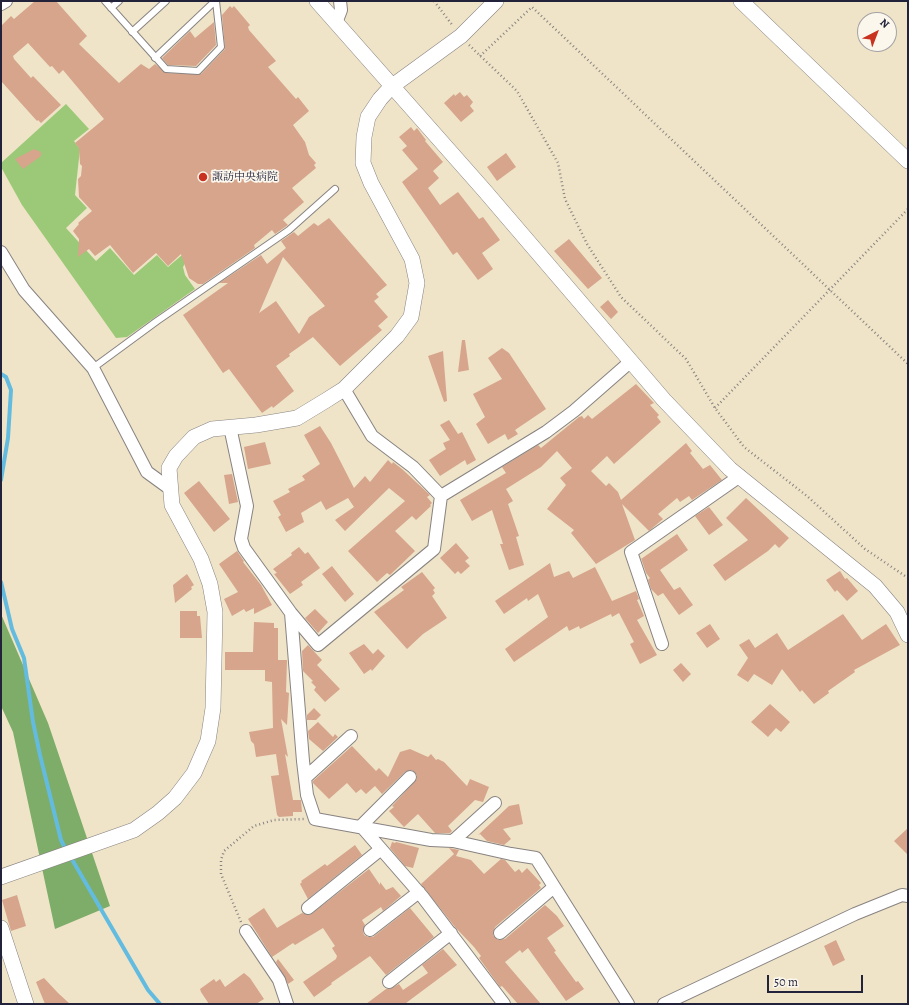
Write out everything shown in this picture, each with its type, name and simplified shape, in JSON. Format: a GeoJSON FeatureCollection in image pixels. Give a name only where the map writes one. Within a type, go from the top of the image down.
{"type":"FeatureCollection","features":[{"type":"Feature","properties":{"kind":"street"},"geometry":{"type":"LineString","coordinates":[[1,4],[6,1]]}},
{"type":"Feature","properties":{"kind":"street"},"geometry":{"type":"LineString","coordinates":[[317,1],[484,190],[630,362],[675,412],[740,476],[875,586],[897,612],[908,635]]}},
{"type":"Feature","properties":{"kind":"street"},"geometry":{"type":"LineString","coordinates":[[336,23],[341,10],[340,1]]}},
{"type":"Feature","properties":{"kind":"street"},"geometry":{"type":"LineString","coordinates":[[1,877],[126,833],[170,804],[194,773],[208,741],[213,708],[215,612],[210,584],[201,559],[172,505],[169,488],[169,468],[176,456],[194,437],[212,429],[256,425],[297,418],[344,389],[398,336],[411,317],[417,283],[412,259],[371,183],[363,163],[364,137],[368,117],[380,98],[392,87],[461,36],[496,1]]}},
{"type":"Feature","properties":{"kind":"street"},"geometry":{"type":"LineString","coordinates":[[741,1],[908,160]]}},
{"type":"Feature","properties":{"kind":"street"},"geometry":{"type":"LineString","coordinates":[[1,252],[24,290],[93,368],[147,472],[169,488]]}},
{"type":"Feature","properties":{"kind":"street"},"geometry":{"type":"LineString","coordinates":[[441,496],[546,432],[574,411],[630,362]]}},
{"type":"Feature","properties":{"kind":"street"},"geometry":{"type":"LineString","coordinates":[[344,389],[372,436],[413,467],[441,496]]}},
{"type":"Feature","properties":{"kind":"street"},"geometry":{"type":"LineString","coordinates":[[230,427],[247,506],[241,539],[244,548],[291,613],[318,645],[434,549],[441,496]]}},
{"type":"Feature","properties":{"kind":"street"},"geometry":{"type":"LineString","coordinates":[[662,644],[631,552],[740,476]]}},
{"type":"Feature","properties":{"kind":"street"},"geometry":{"type":"LineString","coordinates":[[291,613],[307,795],[316,819],[431,840],[453,841],[536,858],[628,1004]]}},
{"type":"Feature","properties":{"kind":"street"},"geometry":{"type":"LineString","coordinates":[[305,778],[351,736]]}},
{"type":"Feature","properties":{"kind":"street"},"geometry":{"type":"LineString","coordinates":[[361,826],[410,777]]}},
{"type":"Feature","properties":{"kind":"street"},"geometry":{"type":"LineString","coordinates":[[453,841],[495,803]]}},
{"type":"Feature","properties":{"kind":"street"},"geometry":{"type":"LineString","coordinates":[[361,826],[419,892],[504,1004]]}},
{"type":"Feature","properties":{"kind":"street"},"geometry":{"type":"LineString","coordinates":[[308,908],[381,849]]}},
{"type":"Feature","properties":{"kind":"street"},"geometry":{"type":"LineString","coordinates":[[500,933],[554,887]]}},
{"type":"Feature","properties":{"kind":"street"},"geometry":{"type":"LineString","coordinates":[[370,930],[419,892]]}},
{"type":"Feature","properties":{"kind":"street"},"geometry":{"type":"LineString","coordinates":[[664,1004],[842,920],[902,895],[908,896]]}},
{"type":"Feature","properties":{"kind":"street"},"geometry":{"type":"LineString","coordinates":[[1,928],[26,1004]]}},
{"type":"Feature","properties":{"kind":"street"},"geometry":{"type":"LineString","coordinates":[[246,932],[279,980],[287,1004]]}},
{"type":"Feature","properties":{"kind":"street"},"geometry":{"type":"LineString","coordinates":[[389,982],[451,933]]}},
{"type":"Feature","properties":{"kind":"lane"},"geometry":{"type":"LineString","coordinates":[[105,1],[166,69],[198,71],[221,47],[216,1]]}},
{"type":"Feature","properties":{"kind":"lane"},"geometry":{"type":"LineString","coordinates":[[111,8],[119,1]]}},
{"type":"Feature","properties":{"kind":"lane"},"geometry":{"type":"LineString","coordinates":[[132,32],[166,1]]}},
{"type":"Feature","properties":{"kind":"lane"},"geometry":{"type":"LineString","coordinates":[[155,58],[216,1]]}},
{"type":"Feature","properties":{"kind":"lane"},"geometry":{"type":"LineString","coordinates":[[93,368],[157,321],[289,230],[336,189]]}},
{"type":"Feature","properties":{"kind":"path"},"geometry":{"type":"LineString","coordinates":[[434,1],[461,36],[517,91],[558,163],[565,199],[587,244],[621,297],[686,359],[715,408],[744,447],[807,496],[865,549],[908,578]]}},
{"type":"Feature","properties":{"kind":"path"},"geometry":{"type":"LineString","coordinates":[[480,56],[532,7],[908,364]]}},
{"type":"Feature","properties":{"kind":"path"},"geometry":{"type":"LineString","coordinates":[[715,408],[908,209]]}},
{"type":"Feature","properties":{"kind":"path"},"geometry":{"type":"LineString","coordinates":[[246,932],[221,874],[221,860],[224,851],[254,826],[274,820],[316,819]]}},
{"type":"Feature","properties":{"kind":"green space"},"geometry":{"type":"Polygon","coordinates":[[[66,104],[89,129],[74,141],[80,149],[75,195],[87,208],[66,228],[96,261],[110,248],[134,275],[157,255],[168,267],[182,255],[187,260],[183,267],[185,275],[195,289],[127,337],[116,338],[22,205],[1,167],[1,163],[66,104]]]}},
{"type":"Feature","properties":{"kind":"green space"},"geometry":{"type":"Polygon","coordinates":[[[1,614],[48,723],[110,906],[55,929],[13,732],[1,706],[1,614]]]}},
{"type":"Feature","properties":{"kind":"building"},"geometry":{"type":"Polygon","coordinates":[[[35,1],[56,1],[87,36],[79,44],[119,83],[141,64],[149,69],[155,64],[166,73],[201,74],[225,49],[222,15],[230,6],[232,8],[234,6],[250,25],[248,27],[249,30],[276,61],[268,67],[296,99],[298,97],[309,111],[293,125],[305,142],[309,155],[316,163],[314,165],[316,168],[292,188],[304,202],[283,220],[288,225],[275,234],[272,230],[254,245],[255,248],[203,284],[198,284],[189,278],[181,254],[168,266],[156,253],[133,273],[110,245],[95,256],[89,249],[78,257],[79,239],[73,231],[79,224],[78,223],[92,211],[79,197],[78,179],[81,176],[82,166],[80,164],[79,148],[75,143],[104,119],[63,70],[59,74],[52,66],[50,67],[28,43],[13,56],[14,59],[31,78],[33,76],[61,105],[41,123],[38,120],[37,121],[1,81],[1,26],[11,16],[14,19],[35,1]]]}},
{"type":"Feature","properties":{"kind":"building"},"geometry":{"type":"Polygon","coordinates":[[[214,22],[216,45],[196,66],[168,65],[162,58],[190,31],[195,38],[214,22]]]}},
{"type":"Feature","properties":{"kind":"building"},"geometry":{"type":"Polygon","coordinates":[[[460,92],[464,97],[467,95],[473,102],[470,106],[474,111],[461,122],[444,103],[454,94],[455,96],[460,92]]]}},
{"type":"Feature","properties":{"kind":"building"},"geometry":{"type":"Polygon","coordinates":[[[411,127],[414,131],[417,128],[426,140],[425,141],[443,162],[433,171],[439,178],[428,188],[440,205],[458,192],[479,219],[483,217],[500,240],[482,253],[493,269],[478,280],[457,252],[453,255],[402,182],[418,169],[402,150],[407,146],[399,137],[411,127]]]}},
{"type":"Feature","properties":{"kind":"building"},"geometry":{"type":"Polygon","coordinates":[[[34,149],[41,152],[41,156],[23,169],[15,159],[34,149]]]}},
{"type":"Feature","properties":{"kind":"building"},"geometry":{"type":"Polygon","coordinates":[[[506,153],[516,167],[497,181],[487,167],[506,153]]]}},
{"type":"Feature","properties":{"kind":"building"},"geometry":{"type":"Polygon","coordinates":[[[329,218],[387,285],[376,294],[379,297],[374,301],[388,317],[378,326],[382,330],[340,366],[313,337],[289,354],[290,356],[276,366],[294,391],[273,408],[272,406],[262,413],[229,369],[223,373],[183,315],[228,283],[219,283],[261,255],[267,264],[286,248],[281,241],[294,232],[298,236],[314,223],[318,226],[329,218]],[[283,257],[259,313],[276,301],[299,334],[309,317],[325,306],[283,257]]]}},
{"type":"Feature","properties":{"kind":"building"},"geometry":{"type":"Polygon","coordinates":[[[569,239],[602,278],[588,289],[554,251],[569,239]]]}},
{"type":"Feature","properties":{"kind":"building"},"geometry":{"type":"Polygon","coordinates":[[[608,300],[618,312],[611,319],[600,307],[608,300]]]}},
{"type":"Feature","properties":{"kind":"building"},"geometry":{"type":"Polygon","coordinates":[[[462,340],[465,340],[469,370],[458,372],[462,340]]]}},
{"type":"Feature","properties":{"kind":"building"},"geometry":{"type":"Polygon","coordinates":[[[502,348],[509,353],[546,409],[515,430],[518,434],[508,440],[505,434],[488,444],[476,424],[485,417],[473,394],[502,379],[488,358],[502,348]]]}},
{"type":"Feature","properties":{"kind":"building"},"geometry":{"type":"Polygon","coordinates":[[[443,351],[447,401],[444,402],[428,356],[443,351]]]}},
{"type":"Feature","properties":{"kind":"building"},"geometry":{"type":"Polygon","coordinates":[[[636,384],[654,403],[650,405],[659,415],[657,417],[661,422],[614,464],[607,456],[591,471],[606,486],[609,483],[618,492],[621,500],[686,443],[692,451],[690,453],[703,469],[710,465],[722,480],[692,500],[689,496],[680,502],[677,498],[658,514],[663,519],[649,531],[622,504],[635,540],[596,564],[571,533],[574,530],[547,509],[566,485],[560,478],[572,468],[557,451],[541,467],[506,489],[513,501],[508,504],[519,536],[516,537],[524,565],[509,570],[500,544],[503,544],[492,510],[472,521],[460,500],[506,473],[502,467],[538,445],[541,448],[579,417],[582,416],[584,419],[588,415],[592,419],[636,384]]]}},
{"type":"Feature","properties":{"kind":"building"},"geometry":{"type":"Polygon","coordinates":[[[449,420],[458,434],[462,432],[476,460],[467,465],[465,460],[440,476],[429,460],[446,449],[443,443],[450,440],[440,425],[449,420]]]}},
{"type":"Feature","properties":{"kind":"building"},"geometry":{"type":"Polygon","coordinates":[[[320,426],[331,443],[354,488],[365,476],[370,482],[388,460],[392,464],[393,462],[402,469],[430,495],[427,497],[432,503],[430,505],[431,506],[416,520],[412,516],[395,531],[415,551],[390,575],[387,573],[377,582],[348,551],[405,501],[389,488],[345,531],[335,520],[354,507],[348,498],[326,510],[321,501],[301,513],[304,522],[286,532],[278,517],[281,515],[273,501],[290,492],[288,489],[305,480],[302,476],[320,464],[304,435],[320,426]]]}},
{"type":"Feature","properties":{"kind":"building"},"geometry":{"type":"Polygon","coordinates":[[[265,442],[271,464],[248,469],[244,447],[265,442]]]}},
{"type":"Feature","properties":{"kind":"building"},"geometry":{"type":"Polygon","coordinates":[[[232,474],[238,502],[229,504],[224,475],[232,474]]]}},
{"type":"Feature","properties":{"kind":"building"},"geometry":{"type":"Polygon","coordinates":[[[199,481],[230,519],[214,532],[184,493],[199,481]]]}},
{"type":"Feature","properties":{"kind":"building"},"geometry":{"type":"Polygon","coordinates":[[[746,498],[789,538],[779,548],[775,544],[768,551],[725,581],[713,565],[748,540],[726,518],[746,498]]]}},
{"type":"Feature","properties":{"kind":"building"},"geometry":{"type":"Polygon","coordinates":[[[709,507],[723,525],[709,535],[695,516],[709,507]]]}},
{"type":"Feature","properties":{"kind":"building"},"geometry":{"type":"Polygon","coordinates":[[[677,534],[688,550],[660,570],[674,590],[680,587],[693,605],[679,615],[663,593],[658,596],[651,589],[648,580],[650,578],[646,573],[641,559],[677,534]]]}},
{"type":"Feature","properties":{"kind":"building"},"geometry":{"type":"Polygon","coordinates":[[[456,543],[469,558],[465,561],[470,566],[461,574],[458,571],[455,574],[440,558],[456,543]]]}},
{"type":"Feature","properties":{"kind":"building"},"geometry":{"type":"Polygon","coordinates":[[[299,547],[305,554],[308,552],[320,568],[301,582],[303,585],[290,594],[274,574],[277,573],[273,569],[292,555],[291,553],[299,547]]]}},
{"type":"Feature","properties":{"kind":"building"},"geometry":{"type":"Polygon","coordinates":[[[237,551],[244,561],[243,562],[261,585],[272,605],[254,614],[254,608],[246,612],[244,609],[232,616],[224,599],[238,592],[219,564],[237,551]]]}},
{"type":"Feature","properties":{"kind":"building"},"geometry":{"type":"Polygon","coordinates":[[[550,563],[554,577],[569,571],[573,578],[595,567],[612,601],[636,591],[639,599],[637,600],[644,616],[637,620],[657,655],[640,664],[630,644],[634,642],[619,613],[612,617],[611,614],[580,629],[579,626],[569,631],[567,626],[514,662],[505,649],[548,617],[538,594],[528,601],[527,598],[504,614],[495,601],[550,563]]]}},
{"type":"Feature","properties":{"kind":"building"},"geometry":{"type":"Polygon","coordinates":[[[332,566],[354,594],[345,602],[322,574],[332,566]]]}},
{"type":"Feature","properties":{"kind":"building"},"geometry":{"type":"Polygon","coordinates":[[[840,571],[845,579],[847,578],[858,591],[847,601],[837,590],[835,592],[826,580],[840,571]]]}},
{"type":"Feature","properties":{"kind":"building"},"geometry":{"type":"Polygon","coordinates":[[[422,572],[435,588],[433,590],[435,593],[432,596],[447,618],[423,634],[407,649],[374,612],[404,590],[401,587],[422,572]]]}},
{"type":"Feature","properties":{"kind":"building"},"geometry":{"type":"Polygon","coordinates":[[[187,574],[194,585],[191,587],[192,589],[175,603],[173,585],[187,574]]]}},
{"type":"Feature","properties":{"kind":"building"},"geometry":{"type":"Polygon","coordinates":[[[315,609],[328,622],[318,633],[305,618],[315,609]]]}},
{"type":"Feature","properties":{"kind":"building"},"geometry":{"type":"Polygon","coordinates":[[[180,611],[197,611],[197,616],[200,616],[202,638],[180,638],[180,611]]]}},
{"type":"Feature","properties":{"kind":"building"},"geometry":{"type":"Polygon","coordinates":[[[843,614],[862,640],[886,624],[900,645],[854,670],[855,672],[828,691],[829,693],[814,704],[802,690],[800,692],[782,669],[772,685],[754,674],[748,682],[737,675],[748,658],[739,645],[749,639],[755,648],[777,633],[788,650],[843,614]]]}},
{"type":"Feature","properties":{"kind":"building"},"geometry":{"type":"Polygon","coordinates":[[[254,622],[274,623],[274,628],[278,628],[278,660],[287,660],[286,692],[289,693],[287,725],[281,719],[288,757],[285,754],[293,800],[301,800],[302,812],[293,812],[293,816],[279,817],[277,815],[271,776],[279,775],[276,754],[256,757],[254,744],[251,741],[249,732],[273,728],[272,682],[265,681],[265,670],[225,670],[225,652],[253,652],[254,622]]]}},
{"type":"Feature","properties":{"kind":"building"},"geometry":{"type":"Polygon","coordinates":[[[710,624],[720,639],[707,648],[696,633],[710,624]]]}},
{"type":"Feature","properties":{"kind":"building"},"geometry":{"type":"Polygon","coordinates":[[[364,644],[373,654],[378,649],[385,656],[372,671],[371,669],[364,674],[349,653],[364,644]]]}},
{"type":"Feature","properties":{"kind":"building"},"geometry":{"type":"Polygon","coordinates":[[[308,645],[322,660],[317,665],[340,689],[325,702],[314,690],[316,687],[311,682],[313,681],[303,671],[302,651],[308,645]]]}},
{"type":"Feature","properties":{"kind":"building"},"geometry":{"type":"Polygon","coordinates":[[[681,663],[691,674],[683,682],[673,670],[681,663]]]}},
{"type":"Feature","properties":{"kind":"building"},"geometry":{"type":"Polygon","coordinates":[[[770,704],[790,722],[781,732],[776,728],[768,737],[751,722],[770,704]]]}},
{"type":"Feature","properties":{"kind":"building"},"geometry":{"type":"Polygon","coordinates":[[[314,708],[321,715],[316,720],[307,720],[307,715],[314,708]]]}},
{"type":"Feature","properties":{"kind":"building"},"geometry":{"type":"Polygon","coordinates":[[[318,722],[333,737],[335,734],[338,737],[323,751],[309,739],[308,731],[318,722]]]}},
{"type":"Feature","properties":{"kind":"building"},"geometry":{"type":"Polygon","coordinates":[[[352,746],[376,771],[379,768],[388,777],[400,752],[410,749],[428,757],[431,754],[436,760],[438,759],[444,762],[467,786],[470,779],[489,787],[483,802],[475,800],[448,826],[452,831],[450,833],[435,833],[418,814],[404,827],[389,811],[417,779],[417,775],[412,770],[405,772],[382,794],[375,786],[366,794],[361,789],[356,793],[347,783],[329,799],[313,783],[313,781],[352,746]]]}},
{"type":"Feature","properties":{"kind":"building"},"geometry":{"type":"Polygon","coordinates":[[[519,804],[523,824],[503,829],[511,839],[504,845],[487,841],[480,834],[478,835],[509,806],[519,804]]]}},
{"type":"Feature","properties":{"kind":"building"},"geometry":{"type":"Polygon","coordinates":[[[908,828],[908,855],[894,841],[908,828]]]}},
{"type":"Feature","properties":{"kind":"building"},"geometry":{"type":"Polygon","coordinates":[[[392,842],[419,848],[413,868],[405,866],[390,848],[392,842]]]}},
{"type":"Feature","properties":{"kind":"building"},"geometry":{"type":"Polygon","coordinates":[[[355,845],[362,855],[308,899],[300,884],[302,882],[301,881],[325,864],[327,866],[355,845]]]}},
{"type":"Feature","properties":{"kind":"building"},"geometry":{"type":"Polygon","coordinates":[[[449,848],[459,850],[456,856],[471,860],[484,874],[501,859],[505,860],[515,872],[519,869],[522,873],[527,868],[541,883],[539,885],[541,888],[495,927],[493,935],[498,940],[505,939],[545,905],[557,916],[564,926],[547,938],[556,951],[554,952],[576,982],[578,981],[584,989],[566,1001],[528,948],[522,953],[520,950],[505,962],[541,1004],[518,1004],[502,986],[500,987],[479,958],[481,956],[455,927],[421,884],[454,854],[449,848]]]}},
{"type":"Feature","properties":{"kind":"building"},"geometry":{"type":"Polygon","coordinates":[[[369,869],[380,885],[380,882],[386,890],[393,887],[401,896],[383,911],[381,907],[362,920],[365,925],[363,931],[364,935],[373,937],[410,908],[434,937],[386,975],[370,956],[331,983],[332,984],[314,997],[303,982],[336,959],[337,956],[332,948],[335,946],[323,928],[295,945],[293,943],[272,957],[248,919],[264,908],[277,928],[302,913],[310,915],[369,869]]]}},
{"type":"Feature","properties":{"kind":"building"},"geometry":{"type":"Polygon","coordinates":[[[17,895],[26,926],[11,931],[2,900],[17,895]]]}},
{"type":"Feature","properties":{"kind":"building"},"geometry":{"type":"Polygon","coordinates":[[[836,940],[845,960],[833,966],[824,946],[836,940]]]}},
{"type":"Feature","properties":{"kind":"building"},"geometry":{"type":"Polygon","coordinates":[[[443,949],[457,965],[405,1004],[366,1004],[386,989],[390,989],[399,984],[403,990],[428,973],[422,965],[443,949]]]}},
{"type":"Feature","properties":{"kind":"building"},"geometry":{"type":"Polygon","coordinates":[[[278,959],[294,980],[288,984],[276,962],[278,959]]]}},
{"type":"Feature","properties":{"kind":"building"},"geometry":{"type":"Polygon","coordinates":[[[244,973],[250,978],[264,999],[256,1004],[209,1004],[201,992],[200,989],[214,979],[216,982],[220,979],[225,987],[244,973]]]}},
{"type":"Feature","properties":{"kind":"building"},"geometry":{"type":"Polygon","coordinates":[[[44,978],[70,1004],[45,1004],[36,982],[44,978]]]}},
{"type":"Feature","properties":{"kind":"waterway"},"geometry":{"type":"LineString","coordinates":[[1,374],[6,377],[11,390],[8,438],[1,480]]}},
{"type":"Feature","properties":{"kind":"waterway"},"geometry":{"type":"LineString","coordinates":[[1,582],[12,629],[24,658],[33,722],[40,755],[61,840],[66,850]]}},
{"type":"Feature","properties":{"kind":"waterway"},"geometry":{"type":"LineString","coordinates":[[70,856],[148,990],[160,1004]]}},
{"type":"Feature","properties":{"kind":"place","name":"諏訪中央病院"},"geometry":{"type":"Point","coordinates":[203,177]}}]}
